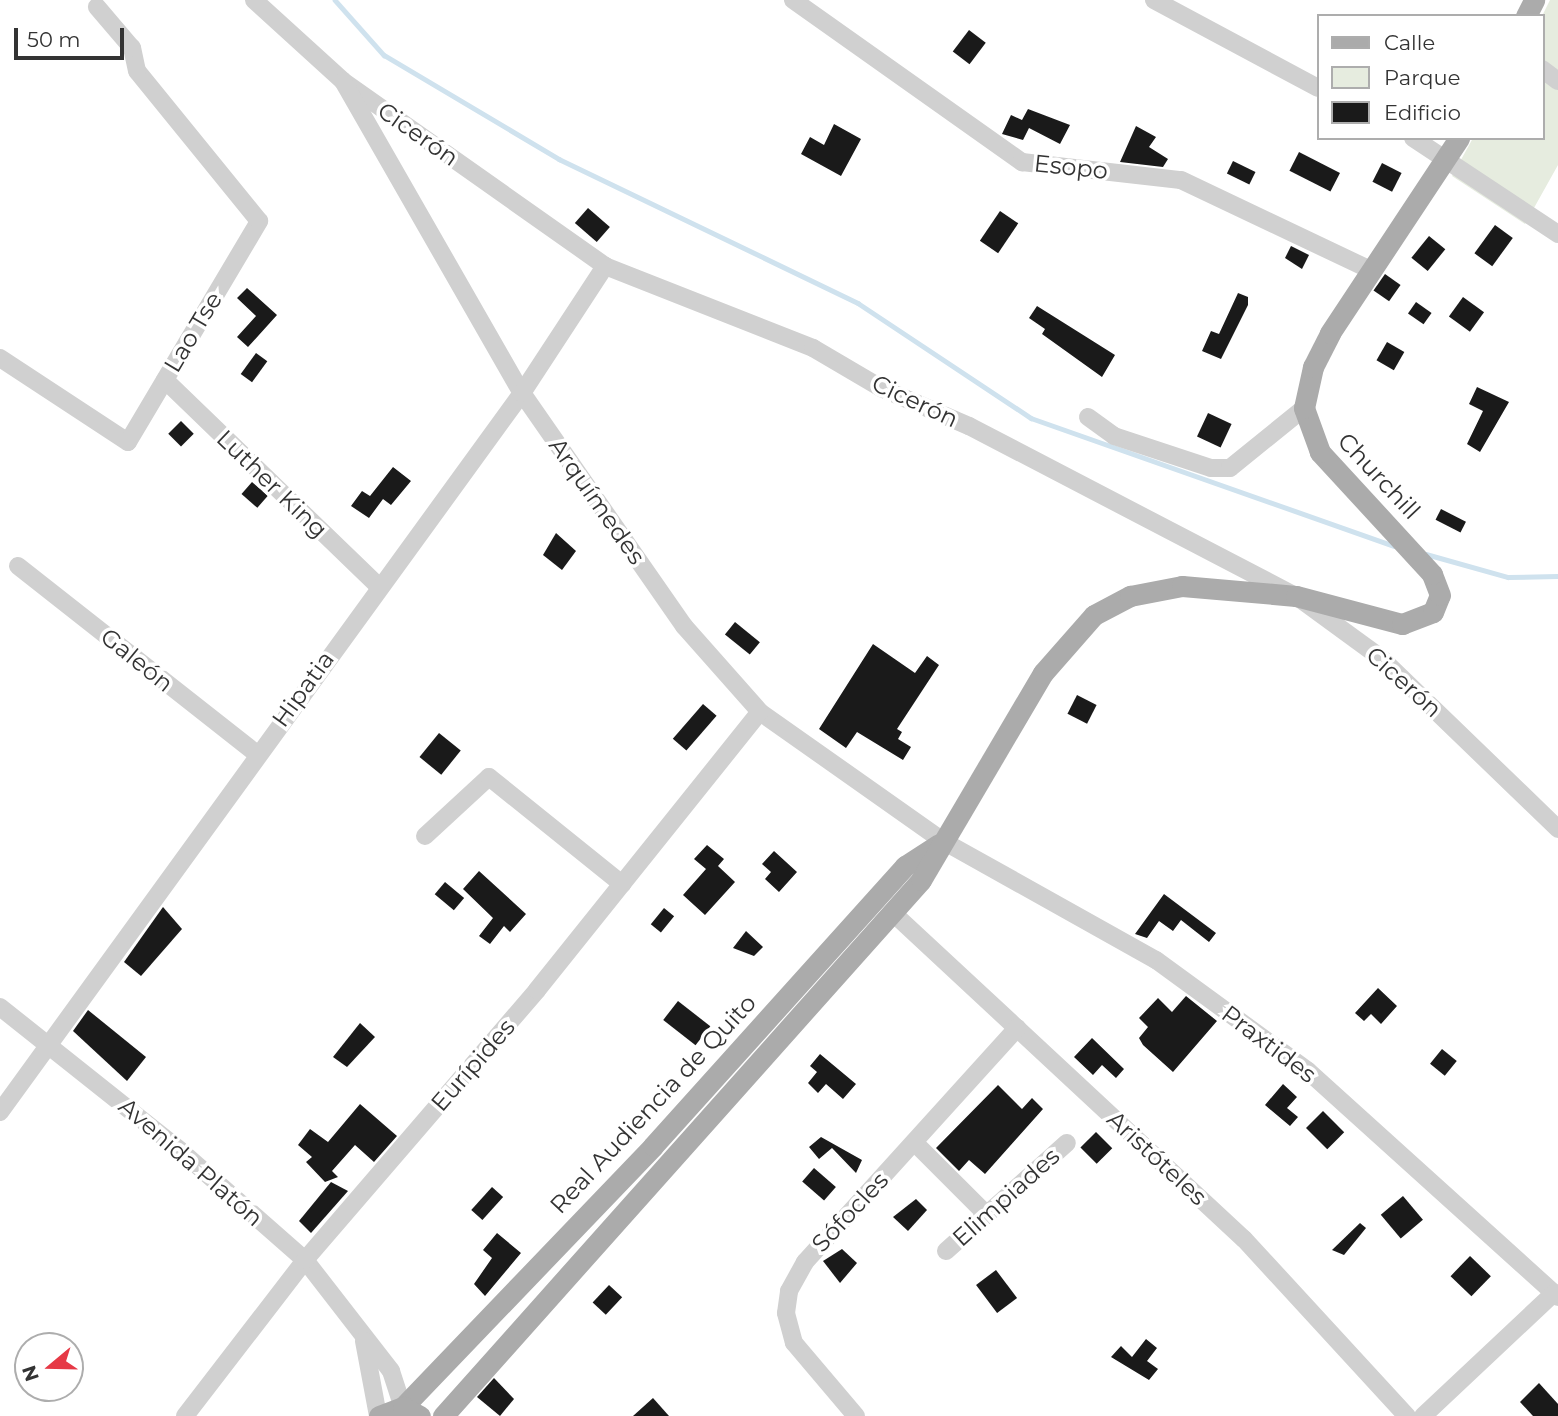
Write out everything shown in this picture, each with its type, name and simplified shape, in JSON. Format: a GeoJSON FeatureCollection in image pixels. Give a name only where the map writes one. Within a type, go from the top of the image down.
{"type":"FeatureCollection","features":[{"type":"Feature","properties":{"kind":"main road"},"geometry":{"type":"LineString","coordinates":[[1304,408],[1319,356],[1458,140]]}},
{"type":"Feature","properties":{"kind":"main road","name":"Churchill"},"geometry":{"type":"LineString","coordinates":[[1296,596],[1402,624],[1433,612],[1440,595],[1422,561],[1320,452],[1304,408]]}},
{"type":"Feature","properties":{"kind":"main road","name":"Real Audiencia de Quito"},"geometry":{"type":"LineString","coordinates":[[443,1416],[893,913],[943,841],[1043,673],[1094,615],[1130,596],[1182,586],[1296,596]]}},
{"type":"Feature","properties":{"kind":"main road","name":"Real Audiencia de Quito"},"geometry":{"type":"LineString","coordinates":[[412,1411],[905,866],[943,841]]}},
{"type":"Feature","properties":{"kind":"main road"},"geometry":{"type":"LineString","coordinates":[[379,1416],[412,1411]]}},
{"type":"Feature","properties":{"kind":"street","name":"Cicerón"},"geometry":{"type":"LineString","coordinates":[[254,0],[343,81],[605,266],[813,348],[881,388],[970,426],[1296,596],[1381,658],[1558,829]]}},
{"type":"Feature","properties":{"kind":"street"},"geometry":{"type":"LineString","coordinates":[[1154,0],[1316,87]]}},
{"type":"Feature","properties":{"kind":"street","name":"Esopo"},"geometry":{"type":"LineString","coordinates":[[795,4],[1022,162],[1181,180],[1373,271]]}},
{"type":"Feature","properties":{"kind":"street","name":"Lao Tse"},"geometry":{"type":"LineString","coordinates":[[0,358],[128,442],[259,221],[137,71],[132,48],[97,7]]}},
{"type":"Feature","properties":{"kind":"street","name":"Arquímedes"},"geometry":{"type":"LineString","coordinates":[[343,81],[522,393],[684,626],[760,712],[943,841]]}},
{"type":"Feature","properties":{"kind":"street"},"geometry":{"type":"LineString","coordinates":[[1416,140],[1448,157],[1558,234]]}},
{"type":"Feature","properties":{"kind":"street","name":"Hipatia"},"geometry":{"type":"LineString","coordinates":[[0,1112],[256,753],[522,393],[605,266]]}},
{"type":"Feature","properties":{"kind":"street","name":"Luther King"},"geometry":{"type":"LineString","coordinates":[[164,380],[379,587]]}},
{"type":"Feature","properties":{"kind":"street"},"geometry":{"type":"LineString","coordinates":[[1087,417],[1114,436],[1211,468],[1230,468],[1304,408]]}},
{"type":"Feature","properties":{"kind":"street","name":"Galeón"},"geometry":{"type":"LineString","coordinates":[[18,566],[256,753]]}},
{"type":"Feature","properties":{"kind":"street","name":"Eurípides"},"geometry":{"type":"LineString","coordinates":[[185,1416],[305,1260],[622,884],[760,712]]}},
{"type":"Feature","properties":{"kind":"street"},"geometry":{"type":"LineString","coordinates":[[425,836],[489,777],[622,884]]}},
{"type":"Feature","properties":{"kind":"street","name":"Praxtides"},"geometry":{"type":"LineString","coordinates":[[943,841],[1156,960],[1308,1071],[1556,1295]]}},
{"type":"Feature","properties":{"kind":"street","name":"Aristóteles"},"geometry":{"type":"LineString","coordinates":[[893,913],[1244,1239],[1407,1416]]}},
{"type":"Feature","properties":{"kind":"street","name":"Avenida Platón"},"geometry":{"type":"LineString","coordinates":[[0,1007],[49,1043],[305,1260],[391,1371],[412,1411]]}},
{"type":"Feature","properties":{"kind":"street","name":"Sófocles"},"geometry":{"type":"LineString","coordinates":[[856,1416],[794,1343],[786,1313],[789,1291],[805,1262],[1017,1028]]}},
{"type":"Feature","properties":{"kind":"street"},"geometry":{"type":"LineString","coordinates":[[915,1143],[987,1215]]}},
{"type":"Feature","properties":{"kind":"street","name":"Elimpiades"},"geometry":{"type":"LineString","coordinates":[[946,1251],[1067,1143]]}},
{"type":"Feature","properties":{"kind":"street"},"geometry":{"type":"LineString","coordinates":[[1423,1416],[1556,1295]]}},
{"type":"Feature","properties":{"kind":"street","name":"Avenida Platón"},"geometry":{"type":"LineString","coordinates":[[363,1338],[379,1416]]}},
{"type":"Feature","properties":{"kind":"green space"},"geometry":{"type":"Polygon","coordinates":[[[1550,0],[1558,0],[1558,165],[1525,224],[1452,176],[1472,140],[1544,140],[1543,14],[1550,0]]]}},
{"type":"Feature","properties":{"kind":"building"},"geometry":{"type":"Polygon","coordinates":[[[969,30],[986,43],[970,64],[953,52],[969,30]]]}},
{"type":"Feature","properties":{"kind":"building"},"geometry":{"type":"Polygon","coordinates":[[[1028,109],[1070,125],[1060,144],[1029,128],[1023,140],[1002,134],[1011,115],[1022,120],[1028,109]]]}},
{"type":"Feature","properties":{"kind":"building"},"geometry":{"type":"Polygon","coordinates":[[[834,124],[861,139],[841,176],[801,154],[810,137],[824,145],[834,124]]]}},
{"type":"Feature","properties":{"kind":"building"},"geometry":{"type":"Polygon","coordinates":[[[1136,126],[1156,137],[1149,147],[1168,159],[1163,167],[1120,162],[1136,126]]]}},
{"type":"Feature","properties":{"kind":"building"},"geometry":{"type":"Polygon","coordinates":[[[1299,152],[1340,173],[1330,192],[1289,171],[1299,152]]]}},
{"type":"Feature","properties":{"kind":"building"},"geometry":{"type":"Polygon","coordinates":[[[1233,161],[1255,172],[1249,185],[1227,174],[1233,161]]]}},
{"type":"Feature","properties":{"kind":"building"},"geometry":{"type":"Polygon","coordinates":[[[1382,163],[1402,173],[1392,192],[1372,182],[1382,163]]]}},
{"type":"Feature","properties":{"kind":"building"},"geometry":{"type":"Polygon","coordinates":[[[588,208],[610,227],[597,242],[575,223],[588,208]]]}},
{"type":"Feature","properties":{"kind":"building"},"geometry":{"type":"Polygon","coordinates":[[[1000,211],[1018,223],[998,253],[980,241],[1000,211]]]}},
{"type":"Feature","properties":{"kind":"building"},"geometry":{"type":"Polygon","coordinates":[[[1495,225],[1513,238],[1492,266],[1474,253],[1495,225]]]}},
{"type":"Feature","properties":{"kind":"building"},"geometry":{"type":"Polygon","coordinates":[[[1429,236],[1445,249],[1428,271],[1411,258],[1429,236]]]}},
{"type":"Feature","properties":{"kind":"building"},"geometry":{"type":"Polygon","coordinates":[[[1291,246],[1309,255],[1302,269],[1285,258],[1291,246]]]}},
{"type":"Feature","properties":{"kind":"building"},"geometry":{"type":"Polygon","coordinates":[[[1385,274],[1401,285],[1389,301],[1374,290],[1385,274]]]}},
{"type":"Feature","properties":{"kind":"building"},"geometry":{"type":"Polygon","coordinates":[[[247,288],[277,315],[248,347],[237,337],[256,316],[237,298],[247,288]]]}},
{"type":"Feature","properties":{"kind":"building"},"geometry":{"type":"Polygon","coordinates":[[[1238,293],[1248,297],[1248,305],[1221,359],[1202,351],[1211,331],[1219,334],[1238,293]]]}},
{"type":"Feature","properties":{"kind":"building"},"geometry":{"type":"Polygon","coordinates":[[[1463,297],[1484,312],[1470,332],[1449,316],[1463,297]]]}},
{"type":"Feature","properties":{"kind":"building"},"geometry":{"type":"Polygon","coordinates":[[[1416,302],[1432,313],[1424,324],[1408,313],[1416,302]]]}},
{"type":"Feature","properties":{"kind":"building"},"geometry":{"type":"Polygon","coordinates":[[[1037,306],[1115,355],[1102,377],[1042,334],[1045,329],[1029,318],[1037,306]]]}},
{"type":"Feature","properties":{"kind":"building"},"geometry":{"type":"Polygon","coordinates":[[[1387,342],[1404,352],[1394,370],[1376,360],[1387,342]]]}},
{"type":"Feature","properties":{"kind":"building"},"geometry":{"type":"Polygon","coordinates":[[[256,353],[267,361],[252,382],[241,374],[256,353]]]}},
{"type":"Feature","properties":{"kind":"building"},"geometry":{"type":"Polygon","coordinates":[[[1477,387],[1509,402],[1480,452],[1467,444],[1483,411],[1469,404],[1477,387]]]}},
{"type":"Feature","properties":{"kind":"building"},"geometry":{"type":"Polygon","coordinates":[[[1208,413],[1232,424],[1221,448],[1197,437],[1208,413]]]}},
{"type":"Feature","properties":{"kind":"building"},"geometry":{"type":"Polygon","coordinates":[[[181,421],[194,434],[181,446],[168,434],[181,421]]]}},
{"type":"Feature","properties":{"kind":"building"},"geometry":{"type":"Polygon","coordinates":[[[393,467],[411,481],[391,505],[383,499],[369,518],[351,506],[362,491],[370,496],[393,467]]]}},
{"type":"Feature","properties":{"kind":"building"},"geometry":{"type":"Polygon","coordinates":[[[252,482],[268,496],[257,508],[242,494],[252,482]]]}},
{"type":"Feature","properties":{"kind":"building"},"geometry":{"type":"Polygon","coordinates":[[[1441,509],[1466,522],[1461,532],[1436,520],[1441,509]]]}},
{"type":"Feature","properties":{"kind":"building"},"geometry":{"type":"Polygon","coordinates":[[[556,533],[576,551],[562,570],[543,555],[556,533]]]}},
{"type":"Feature","properties":{"kind":"building"},"geometry":{"type":"Polygon","coordinates":[[[735,622],[760,642],[750,655],[725,634],[735,622]]]}},
{"type":"Feature","properties":{"kind":"building"},"geometry":{"type":"Polygon","coordinates":[[[873,644],[915,673],[927,656],[939,665],[897,729],[902,732],[898,739],[911,747],[903,760],[857,732],[846,748],[819,729],[873,644]]]}},
{"type":"Feature","properties":{"kind":"building"},"geometry":{"type":"Polygon","coordinates":[[[1077,695],[1097,705],[1087,724],[1067,714],[1077,695]]]}},
{"type":"Feature","properties":{"kind":"building"},"geometry":{"type":"Polygon","coordinates":[[[703,704],[717,716],[686,751],[673,739],[703,704]]]}},
{"type":"Feature","properties":{"kind":"building"},"geometry":{"type":"Polygon","coordinates":[[[439,733],[461,751],[441,775],[419,757],[439,733]]]}},
{"type":"Feature","properties":{"kind":"building"},"geometry":{"type":"Polygon","coordinates":[[[707,845],[724,859],[718,866],[735,882],[705,915],[683,895],[706,869],[694,859],[707,845]]]}},
{"type":"Feature","properties":{"kind":"building"},"geometry":{"type":"Polygon","coordinates":[[[774,851],[797,872],[779,892],[765,879],[771,872],[762,864],[774,851]]]}},
{"type":"Feature","properties":{"kind":"building"},"geometry":{"type":"Polygon","coordinates":[[[479,871],[526,914],[510,932],[504,926],[490,944],[479,936],[493,918],[463,889],[479,871]]]}},
{"type":"Feature","properties":{"kind":"building"},"geometry":{"type":"Polygon","coordinates":[[[445,882],[464,898],[454,910],[435,894],[445,882]]]}},
{"type":"Feature","properties":{"kind":"building"},"geometry":{"type":"Polygon","coordinates":[[[1164,894],[1216,933],[1209,942],[1181,920],[1173,931],[1159,921],[1147,938],[1135,934],[1164,894]]]}},
{"type":"Feature","properties":{"kind":"building"},"geometry":{"type":"Polygon","coordinates":[[[163,907],[182,929],[141,976],[124,962],[163,907]]]}},
{"type":"Feature","properties":{"kind":"building"},"geometry":{"type":"Polygon","coordinates":[[[664,908],[674,916],[661,933],[651,924],[664,908]]]}},
{"type":"Feature","properties":{"kind":"building"},"geometry":{"type":"Polygon","coordinates":[[[746,931],[763,947],[754,956],[733,948],[746,931]]]}},
{"type":"Feature","properties":{"kind":"building"},"geometry":{"type":"Polygon","coordinates":[[[1378,988],[1397,1006],[1381,1024],[1371,1014],[1364,1021],[1355,1013],[1378,988]]]}},
{"type":"Feature","properties":{"kind":"building"},"geometry":{"type":"Polygon","coordinates":[[[1186,996],[1217,1021],[1173,1072],[1143,1045],[1139,1038],[1148,1027],[1139,1018],[1158,998],[1172,1012],[1186,996]]]}},
{"type":"Feature","properties":{"kind":"building"},"geometry":{"type":"Polygon","coordinates":[[[678,1001],[710,1026],[696,1045],[663,1020],[678,1001]]]}},
{"type":"Feature","properties":{"kind":"building"},"geometry":{"type":"Polygon","coordinates":[[[88,1010],[146,1057],[127,1081],[73,1031],[88,1010]]]}},
{"type":"Feature","properties":{"kind":"building"},"geometry":{"type":"Polygon","coordinates":[[[360,1023],[375,1037],[347,1067],[333,1057],[360,1023]]]}},
{"type":"Feature","properties":{"kind":"building"},"geometry":{"type":"Polygon","coordinates":[[[1092,1038],[1124,1069],[1116,1078],[1102,1065],[1093,1075],[1074,1057],[1092,1038]]]}},
{"type":"Feature","properties":{"kind":"building"},"geometry":{"type":"Polygon","coordinates":[[[1442,1049],[1457,1061],[1445,1076],[1430,1064],[1442,1049]]]}},
{"type":"Feature","properties":{"kind":"building"},"geometry":{"type":"Polygon","coordinates":[[[820,1054],[856,1084],[843,1099],[826,1084],[818,1093],[808,1083],[817,1072],[810,1066],[820,1054]]]}},
{"type":"Feature","properties":{"kind":"building"},"geometry":{"type":"Polygon","coordinates":[[[1283,1084],[1297,1097],[1287,1108],[1298,1117],[1290,1126],[1265,1105],[1283,1084]]]}},
{"type":"Feature","properties":{"kind":"building"},"geometry":{"type":"Polygon","coordinates":[[[998,1085],[1022,1109],[1032,1098],[1043,1109],[985,1174],[969,1160],[959,1171],[936,1148],[998,1085]]]}},
{"type":"Feature","properties":{"kind":"building"},"geometry":{"type":"Polygon","coordinates":[[[360,1104],[397,1136],[374,1162],[355,1145],[332,1171],[338,1177],[325,1182],[306,1162],[312,1157],[298,1145],[310,1129],[328,1142],[360,1104]]]}},
{"type":"Feature","properties":{"kind":"building"},"geometry":{"type":"Polygon","coordinates":[[[1323,1111],[1344,1132],[1327,1149],[1306,1128],[1323,1111]]]}},
{"type":"Feature","properties":{"kind":"building"},"geometry":{"type":"Polygon","coordinates":[[[1096,1132],[1112,1148],[1097,1164],[1080,1148],[1096,1132]]]}},
{"type":"Feature","properties":{"kind":"building"},"geometry":{"type":"Polygon","coordinates":[[[821,1137],[862,1160],[856,1173],[832,1148],[819,1159],[809,1147],[821,1137]]]}},
{"type":"Feature","properties":{"kind":"building"},"geometry":{"type":"Polygon","coordinates":[[[814,1168],[836,1187],[824,1201],[802,1182],[814,1168]]]}},
{"type":"Feature","properties":{"kind":"building"},"geometry":{"type":"Polygon","coordinates":[[[331,1182],[348,1191],[311,1233],[299,1221],[331,1182]]]}},
{"type":"Feature","properties":{"kind":"building"},"geometry":{"type":"Polygon","coordinates":[[[492,1187],[503,1197],[482,1220],[471,1210],[492,1187]]]}},
{"type":"Feature","properties":{"kind":"building"},"geometry":{"type":"Polygon","coordinates":[[[1403,1196],[1423,1220],[1401,1238],[1381,1215],[1403,1196]]]}},
{"type":"Feature","properties":{"kind":"building"},"geometry":{"type":"Polygon","coordinates":[[[916,1199],[927,1210],[908,1231],[893,1217],[916,1199]]]}},
{"type":"Feature","properties":{"kind":"building"},"geometry":{"type":"Polygon","coordinates":[[[1360,1223],[1366,1228],[1344,1255],[1332,1250],[1360,1223]]]}},
{"type":"Feature","properties":{"kind":"building"},"geometry":{"type":"Polygon","coordinates":[[[497,1233],[521,1253],[485,1296],[474,1284],[492,1258],[483,1250],[497,1233]]]}},
{"type":"Feature","properties":{"kind":"building"},"geometry":{"type":"Polygon","coordinates":[[[842,1249],[857,1263],[840,1283],[823,1261],[842,1249]]]}},
{"type":"Feature","properties":{"kind":"building"},"geometry":{"type":"Polygon","coordinates":[[[1470,1256],[1491,1276],[1471,1296],[1451,1276],[1470,1256]]]}},
{"type":"Feature","properties":{"kind":"building"},"geometry":{"type":"Polygon","coordinates":[[[996,1270],[1017,1298],[997,1313],[976,1285],[996,1270]]]}},
{"type":"Feature","properties":{"kind":"building"},"geometry":{"type":"Polygon","coordinates":[[[609,1285],[622,1297],[606,1315],[593,1303],[609,1285]]]}},
{"type":"Feature","properties":{"kind":"building"},"geometry":{"type":"Polygon","coordinates":[[[1146,1339],[1157,1348],[1147,1361],[1158,1369],[1149,1380],[1111,1357],[1121,1346],[1132,1357],[1146,1339]]]}},
{"type":"Feature","properties":{"kind":"building"},"geometry":{"type":"Polygon","coordinates":[[[494,1378],[514,1399],[500,1416],[477,1397],[494,1378]]]}},
{"type":"Feature","properties":{"kind":"building"},"geometry":{"type":"Polygon","coordinates":[[[1539,1383],[1558,1404],[1558,1416],[1533,1416],[1520,1402],[1539,1383]]]}},
{"type":"Feature","properties":{"kind":"building"},"geometry":{"type":"Polygon","coordinates":[[[653,1398],[669,1416],[633,1416],[653,1398]]]}},
{"type":"Feature","properties":{"kind":"waterway"},"geometry":{"type":"LineString","coordinates":[[335,0],[384,55],[559,159],[858,303],[1031,418],[1394,546]]}},
{"type":"Feature","properties":{"kind":"waterway"},"geometry":{"type":"LineString","coordinates":[[1426,554],[1508,577],[1558,576]]}}]}
